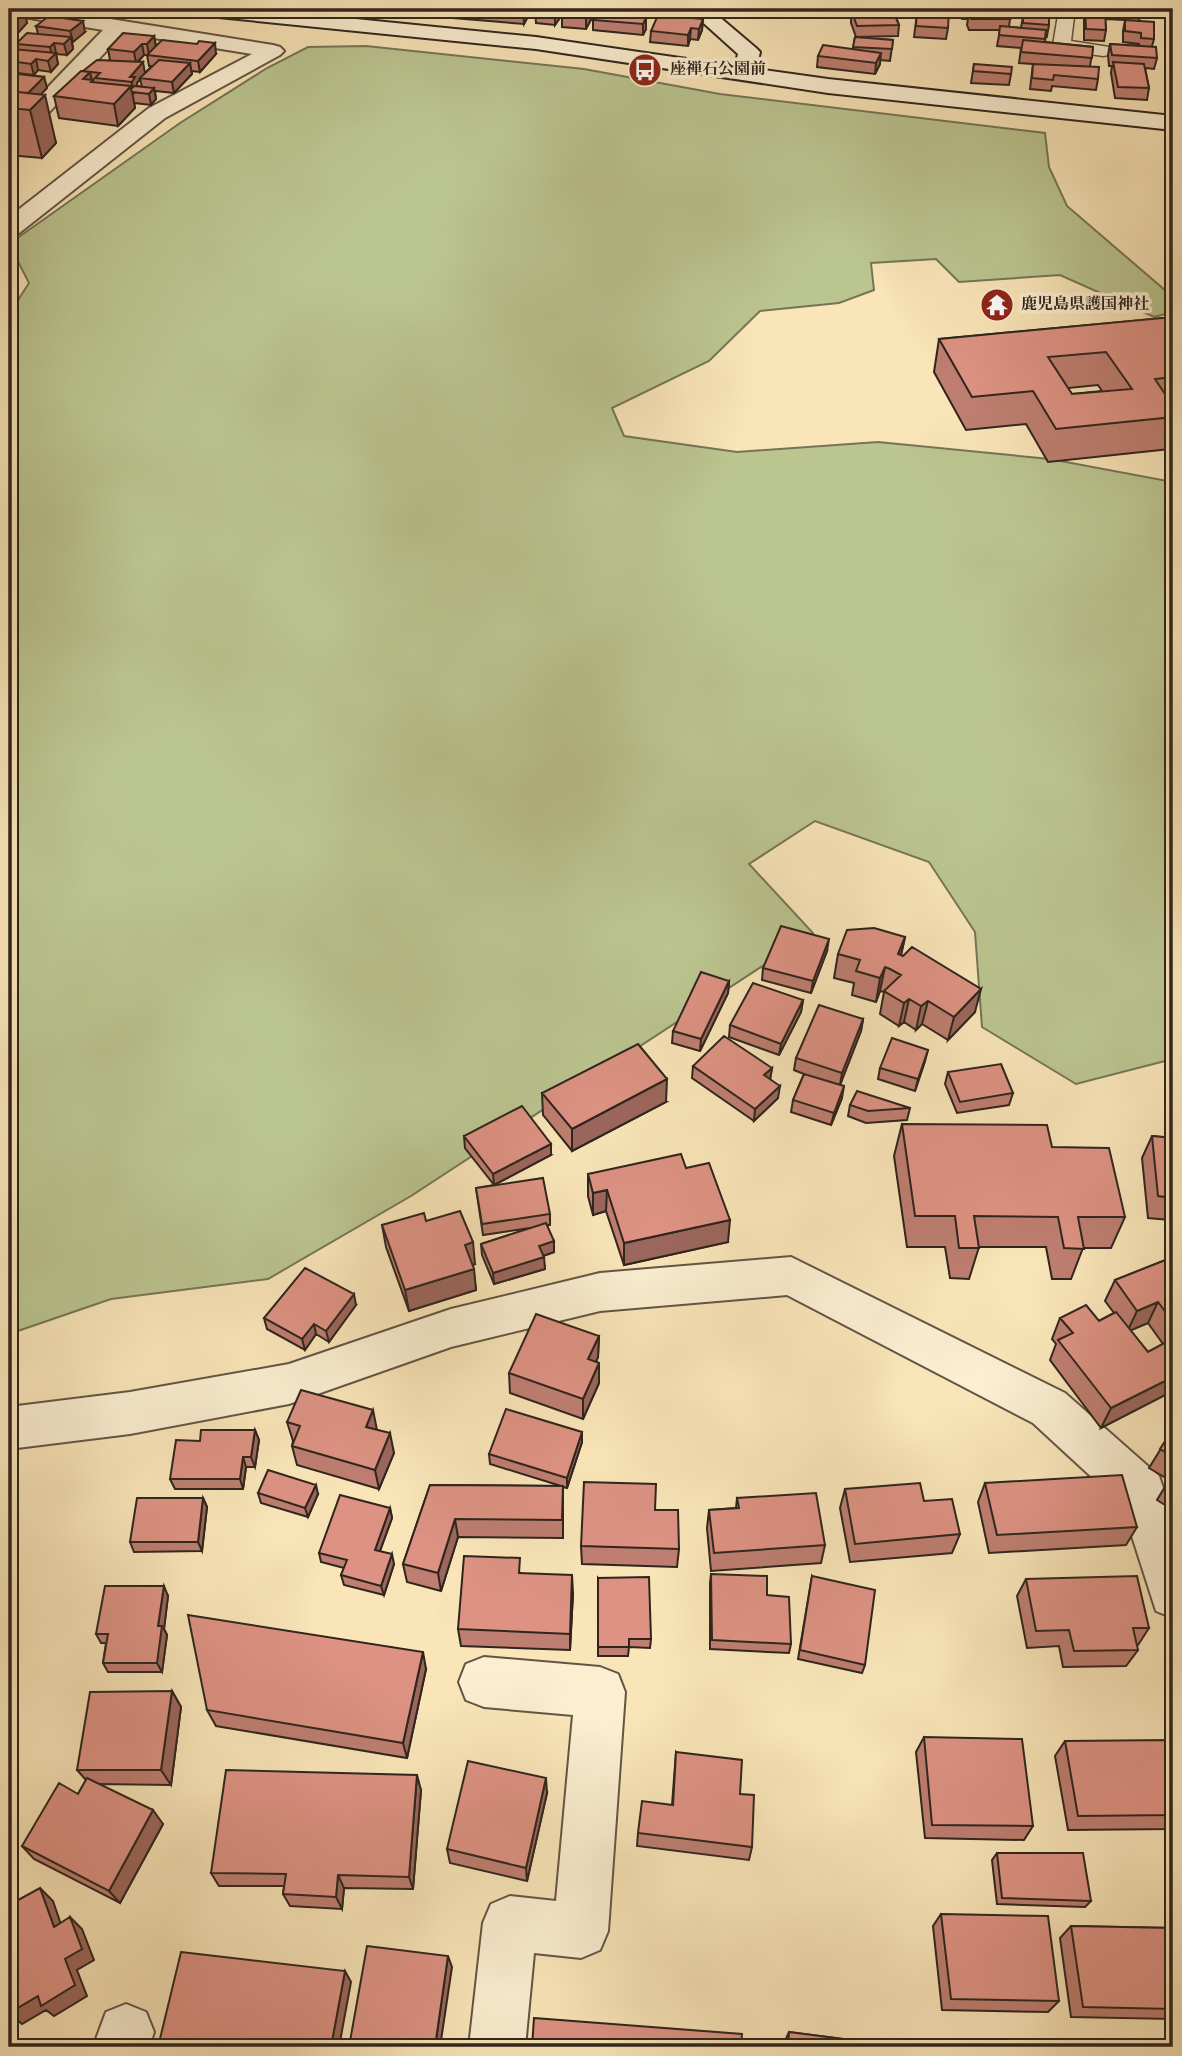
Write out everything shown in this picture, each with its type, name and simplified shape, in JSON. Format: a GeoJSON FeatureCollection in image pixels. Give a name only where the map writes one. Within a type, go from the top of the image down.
{"type":"FeatureCollection","features":[{"type":"Feature","properties":{"kind":"street"},"geometry":{"type":"LineString","coordinates":[[9,229],[157,113],[273,51],[11,9]]}},
{"type":"Feature","properties":{"kind":"street"},"geometry":{"type":"LineString","coordinates":[[198,9],[550,45],[744,75],[1173,123]]}},
{"type":"Feature","properties":{"kind":"street"},"geometry":{"type":"LineString","coordinates":[[698,9],[749,52],[744,75]]}},
{"type":"Feature","properties":{"kind":"street"},"geometry":{"type":"LineString","coordinates":[[9,114],[33,116],[118,26]]}},
{"type":"Feature","properties":{"kind":"street"},"geometry":{"type":"LineString","coordinates":[[9,1428],[130,1413],[289,1384],[451,1328],[600,1292],[791,1276],[1049,1408],[1142,1492],[1173,1594]]}},
{"type":"Feature","properties":{"kind":"street"},"geometry":{"type":"LineString","coordinates":[[484,1682],[600,1692],[581,1931],[510,1923],[496,2047]]}},
{"type":"Feature","properties":{"kind":"lane"},"geometry":{"type":"LineString","coordinates":[[1068,9],[1062,44],[1103,51]]}},
{"type":"Feature","properties":{"kind":"green space"},"geometry":{"type":"Polygon","coordinates":[[[366,46],[584,69],[720,94],[1045,133],[1049,167],[1067,206],[1173,297],[1173,312],[1154,317],[1060,275],[959,282],[936,259],[871,263],[874,290],[839,303],[760,311],[709,361],[612,408],[624,436],[737,452],[878,442],[1050,459],[1173,482],[1173,1059],[1076,1084],[982,1027],[975,932],[929,862],[815,821],[749,864],[813,933],[411,1196],[268,1279],[111,1299],[9,1334],[9,314],[29,283],[9,244],[180,123],[267,68],[308,47],[366,46]]]}},
{"type":"Feature","properties":{"kind":"building"},"geometry":{"type":"Polygon","coordinates":[[[537,9],[558,9],[555,14],[535,12],[537,9]]]}},
{"type":"Feature","properties":{"kind":"building"},"geometry":{"type":"Polygon","coordinates":[[[566,9],[591,9],[586,18],[562,16],[566,9]]]}},
{"type":"Feature","properties":{"kind":"building"},"geometry":{"type":"Polygon","coordinates":[[[602,9],[643,12],[640,18],[646,18],[643,24],[593,20],[602,9]]]}},
{"type":"Feature","properties":{"kind":"building"},"geometry":{"type":"Polygon","coordinates":[[[917,9],[949,11],[948,28],[916,26],[917,9]]]}},
{"type":"Feature","properties":{"kind":"building"},"geometry":{"type":"Polygon","coordinates":[[[973,9],[1005,9],[1010,19],[971,19],[969,14],[975,14],[973,9]]]}},
{"type":"Feature","properties":{"kind":"building"},"geometry":{"type":"Polygon","coordinates":[[[9,10],[25,12],[13,24],[9,23],[9,10]]]}},
{"type":"Feature","properties":{"kind":"building"},"geometry":{"type":"Polygon","coordinates":[[[1085,10],[1105,11],[1106,30],[1086,29],[1085,10]]]}},
{"type":"Feature","properties":{"kind":"building"},"geometry":{"type":"Polygon","coordinates":[[[893,11],[899,25],[857,26],[852,12],[893,11]]]}},
{"type":"Feature","properties":{"kind":"building"},"geometry":{"type":"Polygon","coordinates":[[[1023,14],[1049,15],[1049,25],[1023,23],[1023,14]]]}},
{"type":"Feature","properties":{"kind":"building"},"geometry":{"type":"Polygon","coordinates":[[[658,15],[703,19],[699,29],[691,28],[688,35],[651,31],[658,15]]]}},
{"type":"Feature","properties":{"kind":"building"},"geometry":{"type":"Polygon","coordinates":[[[49,16],[83,21],[70,31],[36,26],[49,16]]]}},
{"type":"Feature","properties":{"kind":"building"},"geometry":{"type":"Polygon","coordinates":[[[1125,20],[1154,22],[1154,39],[1141,38],[1141,33],[1125,31],[1125,20]]]}},
{"type":"Feature","properties":{"kind":"building"},"geometry":{"type":"Polygon","coordinates":[[[1000,26],[1046,30],[1045,39],[999,35],[1000,26]]]}},
{"type":"Feature","properties":{"kind":"building"},"geometry":{"type":"Polygon","coordinates":[[[27,33],[71,37],[64,44],[54,43],[50,47],[16,44],[27,33]]]}},
{"type":"Feature","properties":{"kind":"building"},"geometry":{"type":"Polygon","coordinates":[[[123,33],[154,36],[134,52],[108,49],[123,33]]]}},
{"type":"Feature","properties":{"kind":"building"},"geometry":{"type":"Polygon","coordinates":[[[855,37],[893,40],[892,49],[853,47],[855,37]]]}},
{"type":"Feature","properties":{"kind":"building"},"geometry":{"type":"Polygon","coordinates":[[[162,40],[215,43],[198,61],[147,55],[162,40]]]}},
{"type":"Feature","properties":{"kind":"building"},"geometry":{"type":"Polygon","coordinates":[[[1023,40],[1093,47],[1092,58],[1021,52],[1023,40]]]}},
{"type":"Feature","properties":{"kind":"building"},"geometry":{"type":"Polygon","coordinates":[[[1110,44],[1156,47],[1157,58],[1112,55],[1110,44]]]}},
{"type":"Feature","properties":{"kind":"building"},"geometry":{"type":"Polygon","coordinates":[[[823,45],[881,53],[876,63],[818,56],[823,45]]]}},
{"type":"Feature","properties":{"kind":"building"},"geometry":{"type":"Polygon","coordinates":[[[12,49],[56,53],[48,61],[36,59],[31,64],[9,61],[9,52],[12,49]]]}},
{"type":"Feature","properties":{"kind":"building"},"geometry":{"type":"Polygon","coordinates":[[[97,60],[143,62],[130,77],[135,77],[132,82],[95,78],[100,73],[83,71],[97,60]]]}},
{"type":"Feature","properties":{"kind":"building"},"geometry":{"type":"Polygon","coordinates":[[[159,60],[190,63],[172,82],[140,78],[159,60]]]}},
{"type":"Feature","properties":{"kind":"building"},"geometry":{"type":"Polygon","coordinates":[[[1113,62],[1144,64],[1149,88],[1118,87],[1113,62]]]}},
{"type":"Feature","properties":{"kind":"building"},"geometry":{"type":"Polygon","coordinates":[[[974,64],[1012,67],[1011,74],[973,71],[974,64]]]}},
{"type":"Feature","properties":{"kind":"building"},"geometry":{"type":"Polygon","coordinates":[[[1033,64],[1099,67],[1098,79],[1054,75],[1053,80],[1032,78],[1033,64]]]}},
{"type":"Feature","properties":{"kind":"building"},"geometry":{"type":"Polygon","coordinates":[[[81,71],[90,72],[83,79],[93,80],[91,82],[131,86],[114,104],[54,96],[81,71]]]}},
{"type":"Feature","properties":{"kind":"building"},"geometry":{"type":"Polygon","coordinates":[[[9,73],[44,77],[28,93],[9,91],[9,73]]]}},
{"type":"Feature","properties":{"kind":"building"},"geometry":{"type":"Polygon","coordinates":[[[134,86],[154,88],[149,94],[132,92],[134,86]]]}},
{"type":"Feature","properties":{"kind":"building"},"geometry":{"type":"Polygon","coordinates":[[[9,91],[45,95],[30,110],[9,108],[9,91]]]}},
{"type":"Feature","properties":{"kind":"building"},"geometry":{"type":"Polygon","coordinates":[[[1173,317],[1173,377],[1155,379],[1173,406],[1173,417],[1056,429],[1033,391],[972,397],[939,339],[1173,317]],[[1106,352],[1048,357],[1072,394],[1132,389],[1106,352]]]}},
{"type":"Feature","properties":{"kind":"building"},"geometry":{"type":"Polygon","coordinates":[[[781,926],[829,939],[813,981],[763,968],[781,926]]]}},
{"type":"Feature","properties":{"kind":"building"},"geometry":{"type":"Polygon","coordinates":[[[874,928],[905,937],[898,954],[903,956],[912,947],[981,989],[954,1017],[928,1001],[921,1006],[909,999],[904,1003],[884,991],[901,975],[885,967],[880,978],[856,971],[860,960],[838,954],[847,930],[874,928]]]}},
{"type":"Feature","properties":{"kind":"building"},"geometry":{"type":"Polygon","coordinates":[[[701,972],[729,981],[701,1039],[673,1031],[701,972]]]}},
{"type":"Feature","properties":{"kind":"building"},"geometry":{"type":"Polygon","coordinates":[[[753,983],[803,1000],[781,1044],[730,1025],[753,983]]]}},
{"type":"Feature","properties":{"kind":"building"},"geometry":{"type":"Polygon","coordinates":[[[819,1005],[863,1019],[842,1073],[796,1058],[819,1005]]]}},
{"type":"Feature","properties":{"kind":"building"},"geometry":{"type":"Polygon","coordinates":[[[724,1036],[772,1068],[764,1075],[780,1086],[755,1109],[693,1066],[724,1036]]]}},
{"type":"Feature","properties":{"kind":"building"},"geometry":{"type":"Polygon","coordinates":[[[892,1038],[928,1050],[918,1079],[880,1068],[892,1038]]]}},
{"type":"Feature","properties":{"kind":"building"},"geometry":{"type":"Polygon","coordinates":[[[638,1044],[667,1079],[572,1129],[542,1093],[638,1044]]]}},
{"type":"Feature","properties":{"kind":"building"},"geometry":{"type":"Polygon","coordinates":[[[1001,1064],[1013,1093],[960,1102],[948,1072],[1001,1064]]]}},
{"type":"Feature","properties":{"kind":"building"},"geometry":{"type":"Polygon","coordinates":[[[804,1074],[844,1086],[834,1113],[793,1100],[804,1074]]]}},
{"type":"Feature","properties":{"kind":"building"},"geometry":{"type":"Polygon","coordinates":[[[857,1091],[910,1108],[868,1111],[850,1105],[857,1091]]]}},
{"type":"Feature","properties":{"kind":"building"},"geometry":{"type":"Polygon","coordinates":[[[522,1106],[551,1144],[493,1174],[464,1136],[522,1106]]]}},
{"type":"Feature","properties":{"kind":"building"},"geometry":{"type":"Polygon","coordinates":[[[902,1124],[1047,1125],[1052,1147],[1109,1148],[1125,1217],[1078,1217],[1084,1249],[1064,1248],[1058,1217],[974,1216],[979,1248],[959,1248],[955,1216],[915,1216],[902,1124]]]}},
{"type":"Feature","properties":{"kind":"building"},"geometry":{"type":"Polygon","coordinates":[[[1152,1136],[1173,1138],[1173,1198],[1158,1196],[1152,1136]]]}},
{"type":"Feature","properties":{"kind":"building"},"geometry":{"type":"Polygon","coordinates":[[[681,1154],[686,1168],[709,1163],[730,1220],[624,1243],[607,1190],[593,1193],[588,1174],[681,1154]]]}},
{"type":"Feature","properties":{"kind":"building"},"geometry":{"type":"Polygon","coordinates":[[[543,1178],[550,1214],[482,1224],[476,1188],[543,1178]]]}},
{"type":"Feature","properties":{"kind":"building"},"geometry":{"type":"Polygon","coordinates":[[[460,1211],[473,1242],[465,1245],[474,1269],[405,1290],[382,1225],[424,1213],[426,1221],[460,1211]]]}},
{"type":"Feature","properties":{"kind":"building"},"geometry":{"type":"Polygon","coordinates":[[[546,1223],[554,1241],[539,1246],[544,1257],[493,1273],[481,1244],[546,1223]]]}},
{"type":"Feature","properties":{"kind":"building"},"geometry":{"type":"Polygon","coordinates":[[[1173,1257],[1173,1322],[1158,1302],[1137,1311],[1115,1280],[1173,1257]]]}},
{"type":"Feature","properties":{"kind":"building"},"geometry":{"type":"Polygon","coordinates":[[[305,1268],[354,1294],[326,1331],[314,1324],[302,1339],[264,1318],[305,1268]]]}},
{"type":"Feature","properties":{"kind":"building"},"geometry":{"type":"Polygon","coordinates":[[[1086,1305],[1099,1321],[1116,1312],[1148,1352],[1170,1340],[1173,1343],[1173,1377],[1111,1408],[1058,1340],[1073,1333],[1060,1318],[1086,1305]]]}},
{"type":"Feature","properties":{"kind":"building"},"geometry":{"type":"Polygon","coordinates":[[[536,1314],[599,1336],[588,1359],[599,1363],[583,1399],[509,1373],[536,1314]]]}},
{"type":"Feature","properties":{"kind":"building"},"geometry":{"type":"Polygon","coordinates":[[[301,1390],[373,1410],[366,1427],[390,1433],[375,1470],[292,1446],[300,1426],[287,1422],[301,1390]]]}},
{"type":"Feature","properties":{"kind":"building"},"geometry":{"type":"Polygon","coordinates":[[[506,1409],[582,1432],[567,1478],[489,1454],[506,1409]]]}},
{"type":"Feature","properties":{"kind":"building"},"geometry":{"type":"Polygon","coordinates":[[[1173,1429],[1173,1457],[1160,1449],[1173,1429]]]}},
{"type":"Feature","properties":{"kind":"building"},"geometry":{"type":"Polygon","coordinates":[[[201,1430],[255,1430],[251,1457],[243,1457],[240,1479],[170,1479],[176,1440],[200,1441],[201,1430]]]}},
{"type":"Feature","properties":{"kind":"building"},"geometry":{"type":"Polygon","coordinates":[[[268,1470],[316,1485],[305,1508],[258,1493],[268,1470]]]}},
{"type":"Feature","properties":{"kind":"building"},"geometry":{"type":"Polygon","coordinates":[[[1122,1475],[1137,1527],[997,1535],[985,1483],[1122,1475]]]}},
{"type":"Feature","properties":{"kind":"building"},"geometry":{"type":"Polygon","coordinates":[[[584,1482],[656,1484],[655,1510],[678,1510],[679,1549],[581,1546],[584,1482]]]}},
{"type":"Feature","properties":{"kind":"building"},"geometry":{"type":"Polygon","coordinates":[[[920,1483],[924,1501],[952,1499],[960,1534],[855,1544],[845,1489],[920,1483]]]}},
{"type":"Feature","properties":{"kind":"building"},"geometry":{"type":"Polygon","coordinates":[[[430,1485],[563,1486],[562,1520],[455,1519],[438,1573],[403,1564],[430,1485]]]}},
{"type":"Feature","properties":{"kind":"building"},"geometry":{"type":"Polygon","coordinates":[[[816,1493],[825,1545],[714,1553],[709,1510],[739,1508],[737,1498],[816,1493]]]}},
{"type":"Feature","properties":{"kind":"building"},"geometry":{"type":"Polygon","coordinates":[[[340,1495],[390,1508],[375,1550],[392,1554],[381,1586],[341,1575],[347,1560],[319,1553],[340,1495]]]}},
{"type":"Feature","properties":{"kind":"building"},"geometry":{"type":"Polygon","coordinates":[[[137,1498],[203,1498],[198,1542],[130,1542],[137,1498]]]}},
{"type":"Feature","properties":{"kind":"building"},"geometry":{"type":"Polygon","coordinates":[[[464,1556],[520,1558],[519,1573],[572,1575],[570,1634],[458,1629],[464,1556]]]}},
{"type":"Feature","properties":{"kind":"building"},"geometry":{"type":"Polygon","coordinates":[[[711,1574],[767,1576],[767,1595],[789,1597],[791,1644],[712,1640],[711,1574]]]}},
{"type":"Feature","properties":{"kind":"building"},"geometry":{"type":"Polygon","coordinates":[[[812,1576],[875,1590],[865,1665],[800,1650],[812,1576]]]}},
{"type":"Feature","properties":{"kind":"building"},"geometry":{"type":"Polygon","coordinates":[[[1137,1576],[1149,1628],[1133,1628],[1138,1650],[1074,1651],[1069,1630],[1036,1631],[1026,1579],[1137,1576]]]}},
{"type":"Feature","properties":{"kind":"building"},"geometry":{"type":"Polygon","coordinates":[[[649,1577],[651,1639],[629,1639],[629,1647],[598,1647],[598,1578],[649,1577]]]}},
{"type":"Feature","properties":{"kind":"building"},"geometry":{"type":"Polygon","coordinates":[[[105,1586],[164,1586],[158,1626],[162,1626],[157,1663],[103,1663],[108,1634],[96,1634],[105,1586]]]}},
{"type":"Feature","properties":{"kind":"building"},"geometry":{"type":"Polygon","coordinates":[[[188,1615],[423,1652],[403,1743],[207,1710],[188,1615]]]}},
{"type":"Feature","properties":{"kind":"building"},"geometry":{"type":"Polygon","coordinates":[[[172,1691],[161,1770],[77,1770],[90,1692],[172,1691]]]}},
{"type":"Feature","properties":{"kind":"building"},"geometry":{"type":"Polygon","coordinates":[[[924,1737],[1022,1739],[1033,1826],[932,1825],[924,1737]]]}},
{"type":"Feature","properties":{"kind":"building"},"geometry":{"type":"Polygon","coordinates":[[[1172,1740],[1173,1815],[1078,1816],[1065,1741],[1172,1740]]]}},
{"type":"Feature","properties":{"kind":"building"},"geometry":{"type":"Polygon","coordinates":[[[676,1752],[742,1760],[740,1794],[754,1795],[752,1847],[638,1833],[642,1801],[673,1805],[676,1752]]]}},
{"type":"Feature","properties":{"kind":"building"},"geometry":{"type":"Polygon","coordinates":[[[468,1761],[546,1778],[526,1868],[447,1849],[468,1761]]]}},
{"type":"Feature","properties":{"kind":"building"},"geometry":{"type":"Polygon","coordinates":[[[226,1770],[417,1775],[409,1877],[338,1875],[336,1897],[283,1894],[286,1874],[211,1873],[226,1770]]]}},
{"type":"Feature","properties":{"kind":"building"},"geometry":{"type":"Polygon","coordinates":[[[87,1778],[153,1810],[109,1891],[22,1846],[59,1783],[78,1794],[87,1778]]]}},
{"type":"Feature","properties":{"kind":"building"},"geometry":{"type":"Polygon","coordinates":[[[997,1853],[1083,1853],[1091,1901],[1002,1898],[997,1853]]]}},
{"type":"Feature","properties":{"kind":"building"},"geometry":{"type":"Polygon","coordinates":[[[40,1888],[54,1927],[70,1917],[82,1949],[65,1959],[75,1985],[41,2006],[38,1996],[9,2013],[9,1897],[11,1904],[40,1888]]]}},
{"type":"Feature","properties":{"kind":"building"},"geometry":{"type":"Polygon","coordinates":[[[941,1914],[1048,1916],[1059,2001],[951,1999],[941,1914]]]}},
{"type":"Feature","properties":{"kind":"building"},"geometry":{"type":"Polygon","coordinates":[[[1071,1926],[1173,1928],[1173,2009],[1083,2007],[1071,1926]]]}},
{"type":"Feature","properties":{"kind":"building"},"geometry":{"type":"Polygon","coordinates":[[[367,1946],[448,1956],[435,2047],[349,2047],[367,1946]]]}},
{"type":"Feature","properties":{"kind":"building"},"geometry":{"type":"Polygon","coordinates":[[[181,1952],[345,1971],[331,2047],[158,2047],[181,1952]]]}},
{"type":"Feature","properties":{"kind":"building"},"geometry":{"type":"Polygon","coordinates":[[[534,2018],[742,2034],[741,2047],[532,2047],[534,2018]]]}},
{"type":"Feature","properties":{"kind":"building"},"geometry":{"type":"Polygon","coordinates":[[[789,2032],[905,2047],[788,2047],[789,2032]]]}},
{"type":"Feature","properties":{"kind":"place","name":"座禅石公園前"},"geometry":{"type":"Point","coordinates":[645,70]}},
{"type":"Feature","properties":{"kind":"place","name":"鹿児島県護国神社"},"geometry":{"type":"Point","coordinates":[997,305]}}]}
